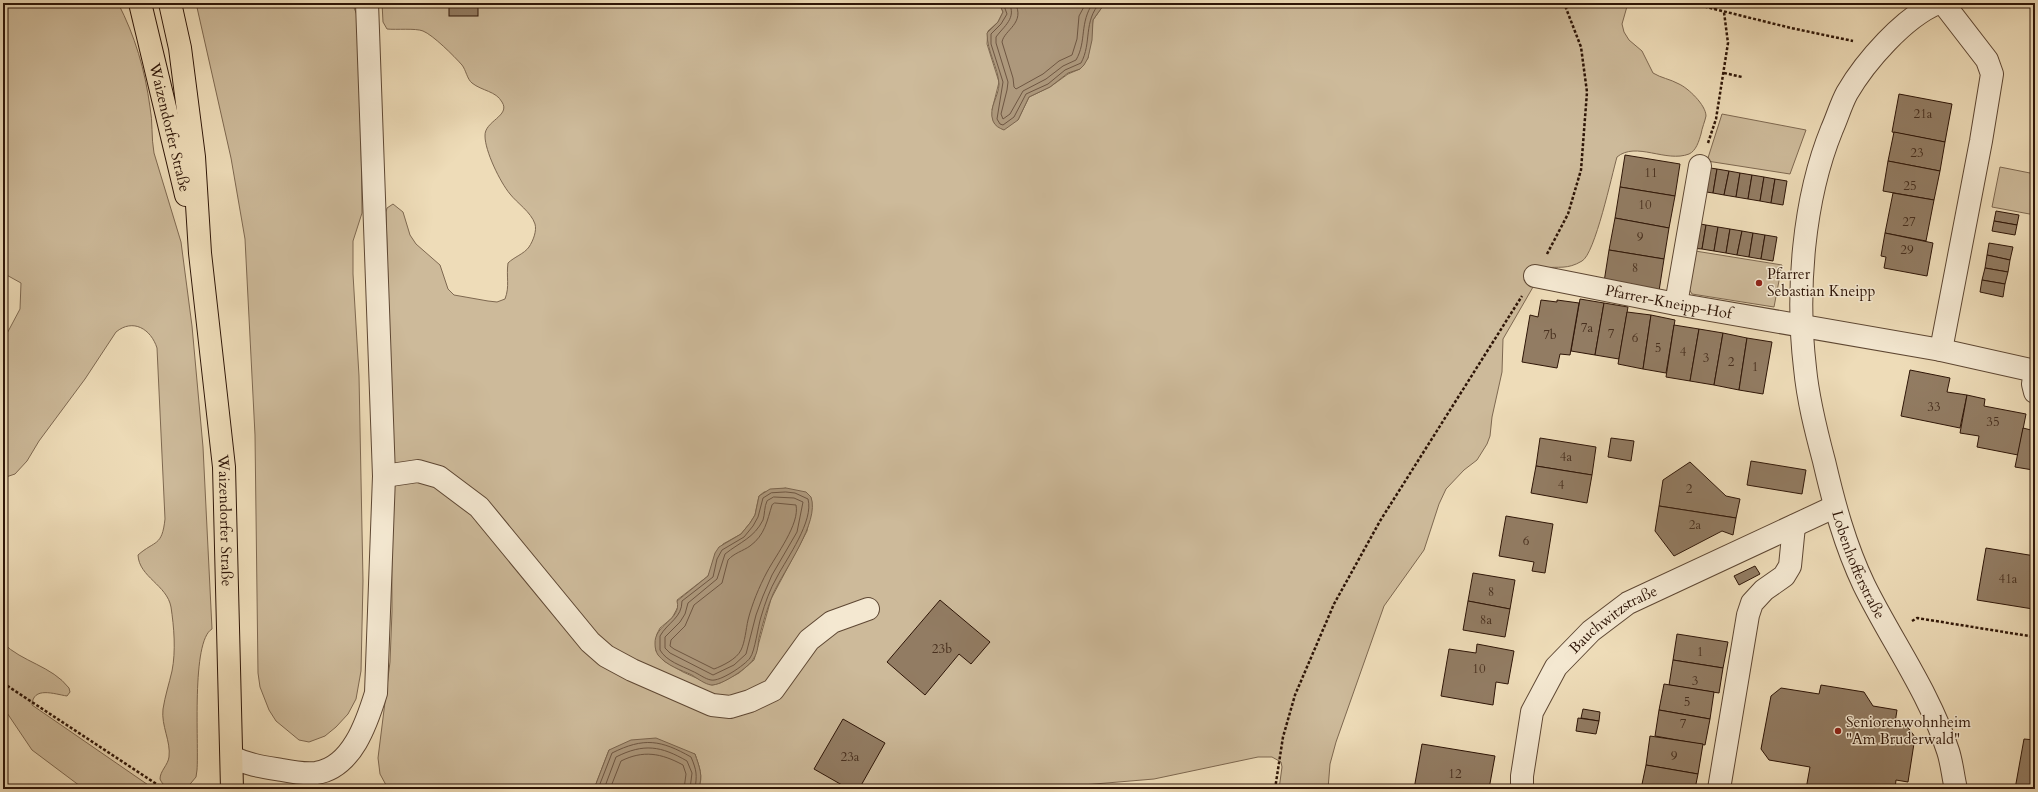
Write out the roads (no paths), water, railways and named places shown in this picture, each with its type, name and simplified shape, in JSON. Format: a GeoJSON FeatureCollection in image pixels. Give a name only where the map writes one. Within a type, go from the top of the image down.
{"type":"FeatureCollection","features":[{"type":"Feature","properties":{"kind":"main road","name":"Waizendorfer Straße"},"geometry":{"type":"LineString","coordinates":[[170,3],[180,48],[194,157],[200,253],[224,467],[232,789]]}},
{"type":"Feature","properties":{"kind":"main road","name":"Waizendorfer Straße"},"geometry":{"type":"LineString","coordinates":[[139,7],[200,253]]}},
{"type":"Feature","properties":{"kind":"street"},"geometry":{"type":"LineString","coordinates":[[232,758],[248,765],[316,773],[333,766],[357,742],[367,724],[376,693],[384,476],[367,3]]}},
{"type":"Feature","properties":{"kind":"street"},"geometry":{"type":"LineString","coordinates":[[1934,4],[1987,60],[1992,74],[1981,141],[1941,350]]}},
{"type":"Feature","properties":{"kind":"street","name":"Lobenhofferstraße"},"geometry":{"type":"LineString","coordinates":[[1934,4],[1902,27],[1878,52],[1846,95],[1828,139],[1811,196],[1803,260],[1802,326],[1804,368],[1810,406],[1834,507],[1864,585],[1909,666],[1948,751],[1956,789]]}},
{"type":"Feature","properties":{"kind":"street"},"geometry":{"type":"LineString","coordinates":[[1676,304],[1700,166]]}},
{"type":"Feature","properties":{"kind":"street","name":"Pfarrer-Kneipp-Hof"},"geometry":{"type":"LineString","coordinates":[[1535,276],[1676,304],[1802,326]]}},
{"type":"Feature","properties":{"kind":"street"},"geometry":{"type":"LineString","coordinates":[[1802,326],[1941,350],[2035,371],[2033,384],[2035,392]]}},
{"type":"Feature","properties":{"kind":"street"},"geometry":{"type":"LineString","coordinates":[[384,476],[418,471],[439,477],[449,484],[479,507],[590,642],[606,656],[632,670],[712,706],[730,707],[750,701],[773,690],[809,640],[832,622],[868,610]]}},
{"type":"Feature","properties":{"kind":"street","name":"Bauchwitzstraße"},"geometry":{"type":"LineString","coordinates":[[1522,789],[1522,776],[1532,712],[1556,667],[1591,631],[1628,603],[1834,507]]}},
{"type":"Feature","properties":{"kind":"street"},"geometry":{"type":"LineString","coordinates":[[1719,789],[1748,615],[1752,603],[1760,594],[1784,576],[1790,566],[1794,526]]}},
{"type":"Feature","properties":{"kind":"water"},"geometry":{"type":"Polygon","coordinates":[[[999,3],[1105,3],[1093,20],[1092,40],[1088,58],[1084,65],[1080,69],[1068,73],[1050,87],[1029,97],[1018,120],[1004,130],[995,124],[992,116],[999,84],[997,72],[987,40],[987,33],[998,22],[1003,12],[999,3]]]}},
{"type":"Feature","properties":{"kind":"water"},"geometry":{"type":"Polygon","coordinates":[[[786,488],[806,492],[811,497],[812,507],[810,519],[800,546],[773,594],[754,658],[741,671],[728,679],[711,685],[666,662],[658,655],[656,651],[656,637],[676,613],[677,601],[708,576],[715,553],[719,547],[741,534],[750,523],[755,515],[759,496],[770,489],[786,488]]]}},
{"type":"Feature","properties":{"kind":"water"},"geometry":{"type":"Polygon","coordinates":[[[656,738],[695,754],[701,776],[698,789],[594,789],[609,750],[631,740],[656,738]]]}},
{"type":"Feature","properties":{"kind":"place","name":"Pfarrer Sebastian Kneipp"},"geometry":{"type":"Point","coordinates":[1759,283]}},
{"type":"Feature","properties":{"kind":"place","name":"Seniorenwohnheim \"Am Bruderwald\""},"geometry":{"type":"Point","coordinates":[1838,731]}}]}
